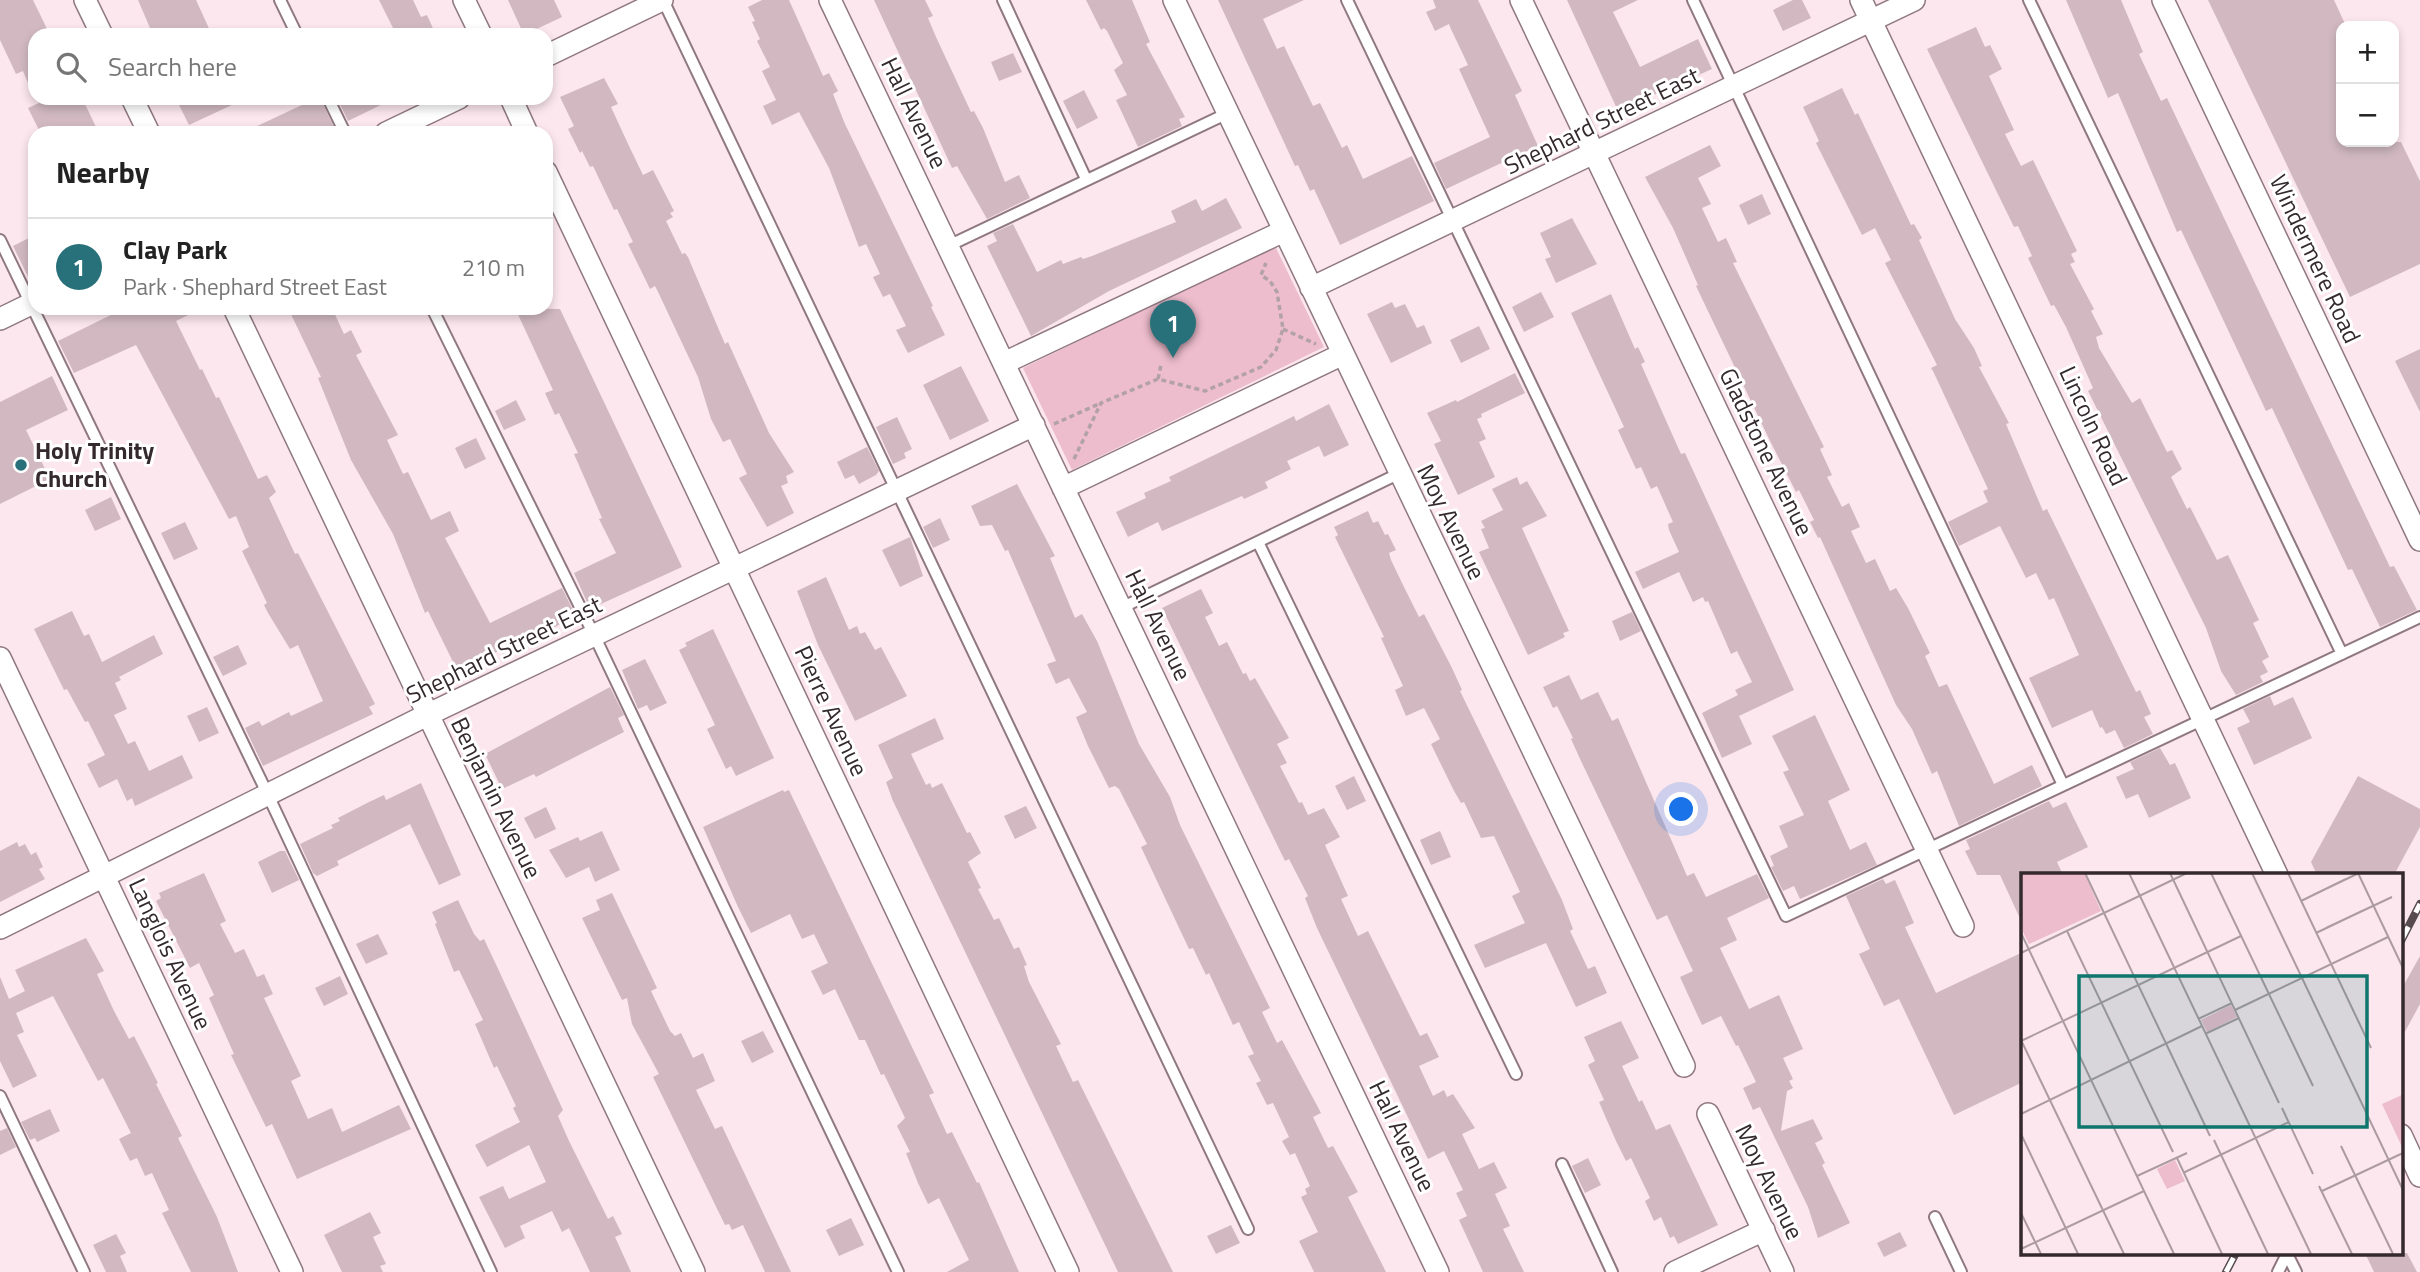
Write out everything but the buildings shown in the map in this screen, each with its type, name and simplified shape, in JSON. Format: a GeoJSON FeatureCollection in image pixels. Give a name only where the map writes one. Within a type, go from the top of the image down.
{"type":"FeatureCollection","features":[{"type":"Feature","properties":{"kind":"street"},"geometry":{"type":"LineString","coordinates":[[85,0],[99,28]]}},
{"type":"Feature","properties":{"kind":"street"},"geometry":{"type":"LineString","coordinates":[[464,0],[478,28]]}},
{"type":"Feature","properties":{"kind":"street"},"geometry":{"type":"LineString","coordinates":[[553,53],[662,0]]}},
{"type":"Feature","properties":{"kind":"street","name":"Hall Avenue"},"geometry":{"type":"LineString","coordinates":[[830,0],[1004,363],[1043,425],[1121,608],[1438,1272]]}},
{"type":"Feature","properties":{"kind":"street","name":"Moy Avenue"},"geometry":{"type":"LineString","coordinates":[[1174,0],[1311,288],[1334,351],[1398,474],[1684,1066]]}},
{"type":"Feature","properties":{"kind":"street","name":"Gladstone Avenue"},"geometry":{"type":"LineString","coordinates":[[1521,0],[1963,926]]}},
{"type":"Feature","properties":{"kind":"street","name":"Lincoln Road"},"geometry":{"type":"LineString","coordinates":[[1861,0],[2276,873]]}},
{"type":"Feature","properties":{"kind":"street","name":"Shephard Street East"},"geometry":{"type":"LineString","coordinates":[[1311,288],[1914,0]]}},
{"type":"Feature","properties":{"kind":"street","name":"Windermere Road"},"geometry":{"type":"LineString","coordinates":[[2163,0],[2420,540]]}},
{"type":"Feature","properties":{"kind":"street"},"geometry":{"type":"LineString","coordinates":[[135,105],[146,126]]}},
{"type":"Feature","properties":{"kind":"street"},"geometry":{"type":"LineString","coordinates":[[401,126],[444,105]]}},
{"type":"Feature","properties":{"kind":"street"},"geometry":{"type":"LineString","coordinates":[[514,105],[524,126]]}},
{"type":"Feature","properties":{"kind":"street","name":"Pierre Avenue"},"geometry":{"type":"LineString","coordinates":[[553,187],[1068,1272]]}},
{"type":"Feature","properties":{"kind":"street"},"geometry":{"type":"LineString","coordinates":[[1004,363],[1284,231]]}},
{"type":"Feature","properties":{"kind":"street"},"geometry":{"type":"LineString","coordinates":[[0,319],[28,305]]}},
{"type":"Feature","properties":{"kind":"street","name":"Benjamin Avenue"},"geometry":{"type":"LineString","coordinates":[[236,315],[694,1272]]}},
{"type":"Feature","properties":{"kind":"street"},"geometry":{"type":"LineString","coordinates":[[1067,477],[1334,351]]}},
{"type":"Feature","properties":{"kind":"street","name":"Shephard Street East"},"geometry":{"type":"LineString","coordinates":[[0,928],[427,715],[897,491],[1043,425]]}},
{"type":"Feature","properties":{"kind":"street","name":"Langlois Avenue"},"geometry":{"type":"LineString","coordinates":[[0,658],[292,1272]]}},
{"type":"Feature","properties":{"kind":"street","name":"Moy Avenue"},"geometry":{"type":"LineString","coordinates":[[1708,1114],[1783,1272]]}},
{"type":"Feature","properties":{"kind":"street"},"geometry":{"type":"LineString","coordinates":[[2402,1137],[2420,1176]]}},
{"type":"Feature","properties":{"kind":"street"},"geometry":{"type":"LineString","coordinates":[[1675,1272],[1763,1230]]}},
{"type":"Feature","properties":{"kind":"lane"},"geometry":{"type":"LineString","coordinates":[[280,0],[294,28]]}},
{"type":"Feature","properties":{"kind":"lane"},"geometry":{"type":"LineString","coordinates":[[662,0],[1248,1229]]}},
{"type":"Feature","properties":{"kind":"lane"},"geometry":{"type":"LineString","coordinates":[[1003,0],[1086,179]]}},
{"type":"Feature","properties":{"kind":"lane"},"geometry":{"type":"LineString","coordinates":[[1348,0],[1786,916],[2420,617]]}},
{"type":"Feature","properties":{"kind":"lane"},"geometry":{"type":"LineString","coordinates":[[1693,0],[2063,785]]}},
{"type":"Feature","properties":{"kind":"lane"},"geometry":{"type":"LineString","coordinates":[[2029,0],[2342,654]]}},
{"type":"Feature","properties":{"kind":"lane"},"geometry":{"type":"LineString","coordinates":[[331,105],[342,126]]}},
{"type":"Feature","properties":{"kind":"lane"},"geometry":{"type":"LineString","coordinates":[[948,246],[1228,113]]}},
{"type":"Feature","properties":{"kind":"lane"},"geometry":{"type":"LineString","coordinates":[[0,240],[28,293]]}},
{"type":"Feature","properties":{"kind":"lane"},"geometry":{"type":"LineString","coordinates":[[39,315],[268,795],[491,1272]]}},
{"type":"Feature","properties":{"kind":"lane"},"geometry":{"type":"LineString","coordinates":[[435,315],[594,635],[898,1272]]}},
{"type":"Feature","properties":{"kind":"lane"},"geometry":{"type":"LineString","coordinates":[[1121,608],[1398,474]]}},
{"type":"Feature","properties":{"kind":"lane"},"geometry":{"type":"LineString","coordinates":[[1258,541],[1516,1074]]}},
{"type":"Feature","properties":{"kind":"lane"},"geometry":{"type":"LineString","coordinates":[[0,1096],[84,1272]]}},
{"type":"Feature","properties":{"kind":"lane"},"geometry":{"type":"LineString","coordinates":[[1562,1164],[1612,1272]]}},
{"type":"Feature","properties":{"kind":"lane"},"geometry":{"type":"LineString","coordinates":[[1935,1217],[1961,1272]]}},
{"type":"Feature","properties":{"kind":"lane"},"geometry":{"type":"LineString","coordinates":[[2278,1272],[2287,1254],[2296,1272]]}},
{"type":"Feature","properties":{"kind":"path"},"geometry":{"type":"LineString","coordinates":[[1043,425],[1158,379],[1205,390],[1261,367],[1276,350],[1283,329],[1278,292],[1270,281],[1261,275],[1269,255]]}},
{"type":"Feature","properties":{"kind":"path"},"geometry":{"type":"LineString","coordinates":[[1283,329],[1334,351]]}},
{"type":"Feature","properties":{"kind":"path"},"geometry":{"type":"LineString","coordinates":[[1158,379],[1161,365]]}},
{"type":"Feature","properties":{"kind":"path"},"geometry":{"type":"LineString","coordinates":[[1067,477],[1101,403]]}},
{"type":"Feature","properties":{"kind":"shaded area"},"geometry":{"type":"Polygon","coordinates":[[[1275,246],[1324,347],[1072,470],[1023,368],[1275,246]]]}},
{"type":"Feature","properties":{"kind":"railway"},"geometry":{"type":"LineString","coordinates":[[2402,939],[2420,904]]}},
{"type":"Feature","properties":{"kind":"railway"},"geometry":{"type":"LineString","coordinates":[[2226,1272],[2235,1254]]}},
{"type":"Feature","properties":{"kind":"place","name":"Clay Park"},"geometry":{"type":"Point","coordinates":[1173,358]}},
{"type":"Feature","properties":{"kind":"place","name":"Holy Trinity Church"},"geometry":{"type":"Point","coordinates":[21,465]}}]}
